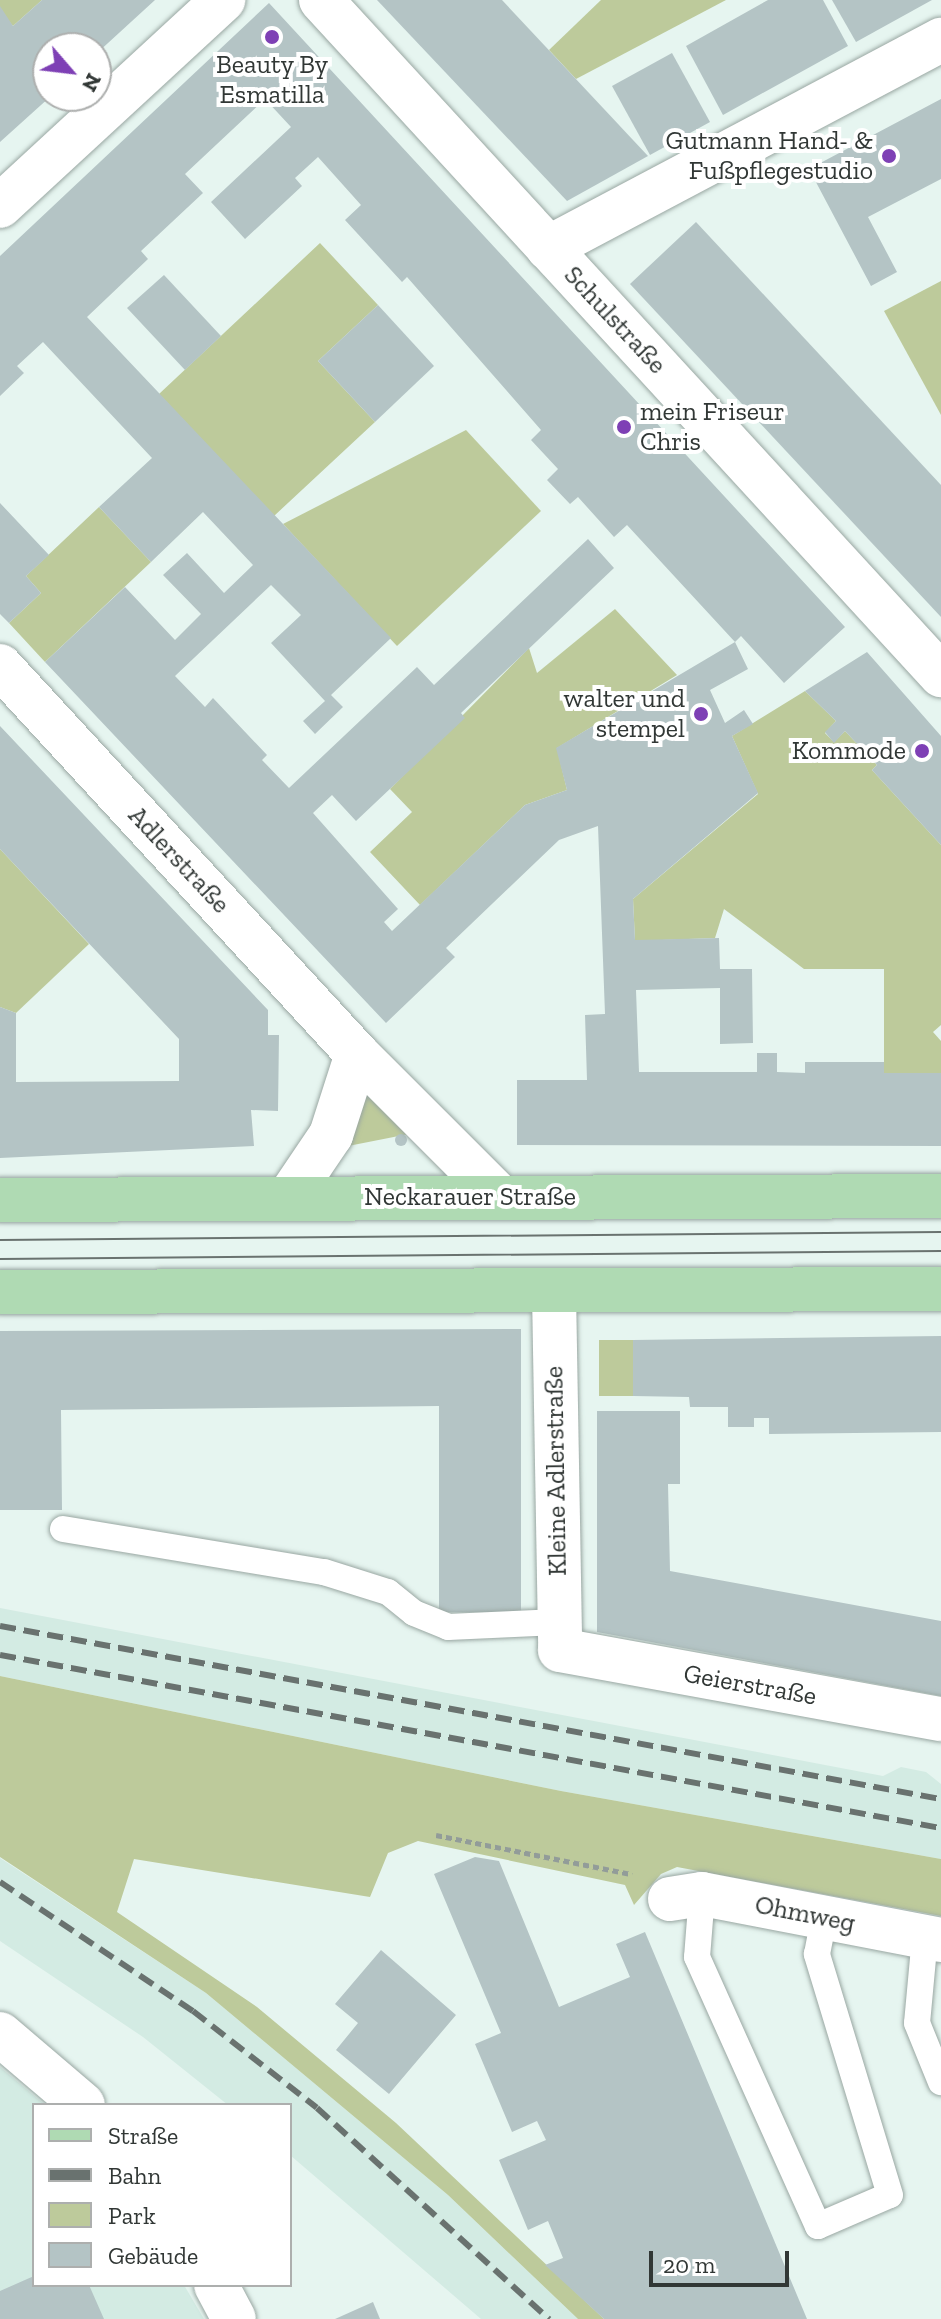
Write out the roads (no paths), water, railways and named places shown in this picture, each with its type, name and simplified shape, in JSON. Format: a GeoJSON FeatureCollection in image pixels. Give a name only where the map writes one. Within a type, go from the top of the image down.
{"type":"FeatureCollection","features":[{"type":"Feature","properties":{"kind":"main road","name":"Neckarauer Straße"},"geometry":{"type":"LineString","coordinates":[[0,1200],[941,1196]]}},
{"type":"Feature","properties":{"kind":"main road"},"geometry":{"type":"LineString","coordinates":[[0,1292],[941,1289]]}},
{"type":"Feature","properties":{"kind":"street"},"geometry":{"type":"LineString","coordinates":[[0,206],[223,0]]}},
{"type":"Feature","properties":{"kind":"street","name":"Schulstraße"},"geometry":{"type":"LineString","coordinates":[[321,0],[941,675]]}},
{"type":"Feature","properties":{"kind":"street"},"geometry":{"type":"LineString","coordinates":[[548,248],[941,40]]}},
{"type":"Feature","properties":{"kind":"street","name":"Adlerstraße"},"geometry":{"type":"LineString","coordinates":[[0,666],[357,1054],[500,1197]]}},
{"type":"Feature","properties":{"kind":"street"},"geometry":{"type":"LineString","coordinates":[[289,1197],[331,1135],[357,1054]]}},
{"type":"Feature","properties":{"kind":"street","name":"Kleine Adlerstraße"},"geometry":{"type":"LineString","coordinates":[[554,1292],[559,1636]]}},
{"type":"Feature","properties":{"kind":"street","name":"Geierstraße"},"geometry":{"type":"LineString","coordinates":[[559,1636],[941,1719]]}},
{"type":"Feature","properties":{"kind":"street","name":"Ohmweg"},"geometry":{"type":"LineString","coordinates":[[686,1896],[933,1938]]}},
{"type":"Feature","properties":{"kind":"street"},"geometry":{"type":"LineString","coordinates":[[0,2034],[81,2103]]}},
{"type":"Feature","properties":{"kind":"street"},"geometry":{"type":"LineString","coordinates":[[217,2287],[234,2319]]}},
{"type":"Feature","properties":{"kind":"lane"},"geometry":{"type":"LineString","coordinates":[[63,1529],[324,1572],[388,1592],[414,1613],[448,1627],[559,1636]]}},
{"type":"Feature","properties":{"kind":"lane"},"geometry":{"type":"LineString","coordinates":[[686,1896],[697,1957],[818,2226],[890,2195],[817,1954],[824,1918]]}},
{"type":"Feature","properties":{"kind":"lane"},"geometry":{"type":"LineString","coordinates":[[933,1938],[917,2023],[941,2082]]}},
{"type":"Feature","properties":{"kind":"tram line"},"geometry":{"type":"LineString","coordinates":[[0,1240],[941,1232]]}},
{"type":"Feature","properties":{"kind":"tram line"},"geometry":{"type":"LineString","coordinates":[[0,1259],[941,1251]]}},
{"type":"Feature","properties":{"kind":"railway"},"geometry":{"type":"LineString","coordinates":[[0,1626],[941,1799]]}},
{"type":"Feature","properties":{"kind":"railway"},"geometry":{"type":"LineString","coordinates":[[0,1655],[941,1828]]}},
{"type":"Feature","properties":{"kind":"railway"},"geometry":{"type":"LineString","coordinates":[[0,1882],[193,2011],[317,2108],[549,2319]]}},
{"type":"Feature","properties":{"kind":"place","name":"Beauty By Esmatilla"},"geometry":{"type":"Point","coordinates":[272,37]}},
{"type":"Feature","properties":{"kind":"place","name":"Gutmann Hand- & Fußpflegestudio"},"geometry":{"type":"Point","coordinates":[889,156]}},
{"type":"Feature","properties":{"kind":"place","name":"mein Friseur Chris"},"geometry":{"type":"Point","coordinates":[624,427]}},
{"type":"Feature","properties":{"kind":"place","name":"walter und stempel"},"geometry":{"type":"Point","coordinates":[701,714]}},
{"type":"Feature","properties":{"kind":"place","name":"Kommode"},"geometry":{"type":"Point","coordinates":[922,751]}}]}
